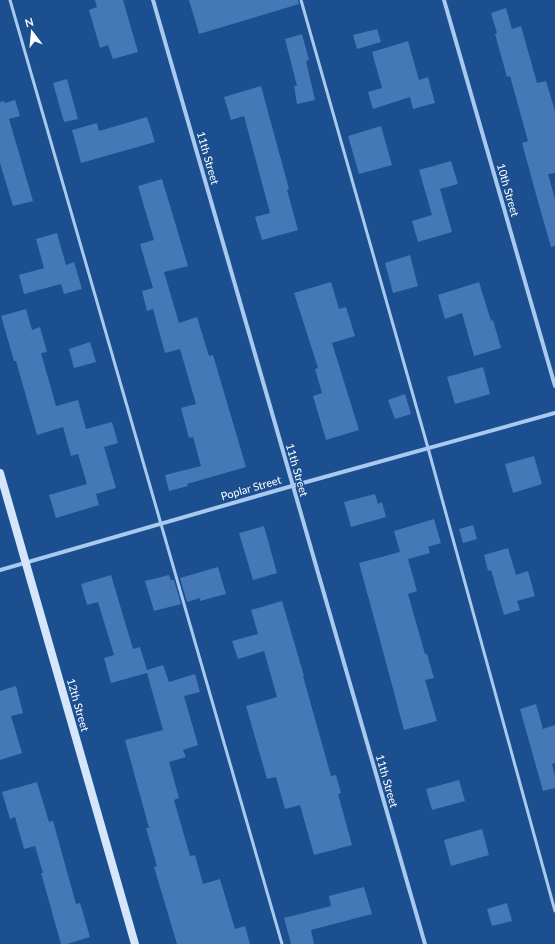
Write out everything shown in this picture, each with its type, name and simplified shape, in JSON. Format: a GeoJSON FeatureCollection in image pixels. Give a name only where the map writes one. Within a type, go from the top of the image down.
{"type":"FeatureCollection","features":[{"type":"Feature","properties":{"kind":"street","name":"11th Street"},"geometry":{"type":"LineString","coordinates":[[153,0],[425,944]]}},
{"type":"Feature","properties":{"kind":"street","name":"10th Street"},"geometry":{"type":"LineString","coordinates":[[444,0],[555,386]]}},
{"type":"Feature","properties":{"kind":"street","name":"Poplar Street"},"geometry":{"type":"LineString","coordinates":[[0,570],[292,486],[555,413]]}},
{"type":"Feature","properties":{"kind":"street","name":"12th Street"},"geometry":{"type":"LineString","coordinates":[[0,473],[135,944]]}},
{"type":"Feature","properties":{"kind":"lane"},"geometry":{"type":"LineString","coordinates":[[10,0],[282,944]]}},
{"type":"Feature","properties":{"kind":"lane"},"geometry":{"type":"LineString","coordinates":[[301,0],[428,448],[555,911]]}},
{"type":"Feature","properties":{"kind":"building"},"geometry":{"type":"Polygon","coordinates":[[[95,0],[123,0],[138,52],[113,59],[108,45],[100,48],[89,10],[97,7],[95,0]]]}},
{"type":"Feature","properties":{"kind":"building"},"geometry":{"type":"Polygon","coordinates":[[[189,0],[298,0],[299,4],[199,34],[189,0]]]}},
{"type":"Feature","properties":{"kind":"building"},"geometry":{"type":"Polygon","coordinates":[[[506,8],[512,29],[521,26],[537,83],[546,81],[555,111],[555,173],[548,174],[555,199],[555,246],[551,247],[522,143],[528,141],[510,76],[507,77],[495,34],[497,33],[491,13],[506,8]]]}},
{"type":"Feature","properties":{"kind":"building"},"geometry":{"type":"Polygon","coordinates":[[[377,29],[381,42],[357,49],[353,35],[377,29]]]}},
{"type":"Feature","properties":{"kind":"building"},"geometry":{"type":"Polygon","coordinates":[[[302,34],[309,60],[306,61],[315,100],[297,104],[294,86],[297,86],[285,39],[302,34]]]}},
{"type":"Feature","properties":{"kind":"building"},"geometry":{"type":"Polygon","coordinates":[[[408,41],[419,80],[428,77],[435,103],[413,109],[410,97],[373,109],[368,92],[382,88],[372,52],[408,41]]]}},
{"type":"Feature","properties":{"kind":"building"},"geometry":{"type":"Polygon","coordinates":[[[67,79],[78,119],[64,122],[53,83],[67,79]]]}},
{"type":"Feature","properties":{"kind":"building"},"geometry":{"type":"Polygon","coordinates":[[[261,86],[289,189],[287,190],[298,230],[262,240],[255,217],[270,213],[244,116],[231,120],[224,97],[261,86]]]}},
{"type":"Feature","properties":{"kind":"building"},"geometry":{"type":"Polygon","coordinates":[[[15,100],[20,116],[9,119],[33,201],[13,206],[0,163],[0,102],[4,101],[5,103],[15,100]]]}},
{"type":"Feature","properties":{"kind":"building"},"geometry":{"type":"Polygon","coordinates":[[[147,117],[155,142],[81,163],[72,130],[97,123],[99,131],[147,117]]]}},
{"type":"Feature","properties":{"kind":"building"},"geometry":{"type":"Polygon","coordinates":[[[381,126],[392,165],[359,174],[348,136],[381,126]]]}},
{"type":"Feature","properties":{"kind":"building"},"geometry":{"type":"Polygon","coordinates":[[[451,161],[458,184],[440,189],[452,232],[418,242],[412,221],[432,215],[419,170],[451,161]]]}},
{"type":"Feature","properties":{"kind":"building"},"geometry":{"type":"Polygon","coordinates":[[[162,179],[188,266],[164,272],[179,323],[197,317],[209,356],[213,355],[246,467],[187,484],[188,486],[169,491],[165,475],[201,466],[193,437],[189,438],[181,408],[196,404],[180,349],[165,353],[153,309],[147,311],[142,291],[153,288],[140,244],[154,240],[138,186],[162,179]]]}},
{"type":"Feature","properties":{"kind":"building"},"geometry":{"type":"Polygon","coordinates":[[[57,233],[66,265],[74,262],[82,289],[64,294],[61,284],[24,294],[19,275],[44,268],[36,239],[57,233]]]}},
{"type":"Feature","properties":{"kind":"building"},"geometry":{"type":"Polygon","coordinates":[[[410,255],[418,286],[393,293],[385,263],[410,255]]]}},
{"type":"Feature","properties":{"kind":"building"},"geometry":{"type":"Polygon","coordinates":[[[331,282],[339,309],[346,307],[355,336],[332,343],[359,430],[326,440],[313,396],[322,393],[315,369],[318,368],[294,293],[331,282]]]}},
{"type":"Feature","properties":{"kind":"building"},"geometry":{"type":"Polygon","coordinates":[[[479,282],[491,321],[493,320],[501,348],[474,356],[462,313],[445,319],[438,295],[479,282]]]}},
{"type":"Feature","properties":{"kind":"building"},"geometry":{"type":"Polygon","coordinates":[[[26,309],[32,330],[40,327],[47,352],[41,353],[56,406],[78,400],[86,429],[112,422],[118,443],[104,447],[116,488],[96,494],[99,505],[56,518],[49,495],[87,484],[78,454],[71,456],[63,427],[37,435],[16,361],[14,361],[1,316],[26,309]]]}},
{"type":"Feature","properties":{"kind":"building"},"geometry":{"type":"Polygon","coordinates":[[[90,342],[96,362],[74,368],[69,349],[90,342]]]}},
{"type":"Feature","properties":{"kind":"building"},"geometry":{"type":"Polygon","coordinates":[[[483,367],[490,394],[455,404],[447,377],[483,367]]]}},
{"type":"Feature","properties":{"kind":"building"},"geometry":{"type":"Polygon","coordinates":[[[405,394],[411,414],[395,419],[388,400],[405,394]]]}},
{"type":"Feature","properties":{"kind":"building"},"geometry":{"type":"Polygon","coordinates":[[[534,456],[542,484],[513,493],[505,464],[534,456]]]}},
{"type":"Feature","properties":{"kind":"building"},"geometry":{"type":"Polygon","coordinates":[[[375,494],[378,504],[382,502],[386,517],[351,527],[344,502],[375,494]]]}},
{"type":"Feature","properties":{"kind":"building"},"geometry":{"type":"Polygon","coordinates":[[[434,519],[441,543],[428,547],[430,553],[408,559],[417,591],[408,594],[425,654],[427,654],[434,678],[425,680],[437,721],[404,730],[359,563],[400,552],[394,531],[434,519]]]}},
{"type":"Feature","properties":{"kind":"building"},"geometry":{"type":"Polygon","coordinates":[[[473,525],[477,539],[463,543],[459,529],[473,525]]]}},
{"type":"Feature","properties":{"kind":"building"},"geometry":{"type":"Polygon","coordinates":[[[264,526],[277,573],[253,580],[239,533],[264,526]]]}},
{"type":"Feature","properties":{"kind":"building"},"geometry":{"type":"Polygon","coordinates":[[[508,548],[516,575],[528,571],[535,596],[517,601],[520,610],[504,615],[491,570],[488,571],[484,555],[508,548]]]}},
{"type":"Feature","properties":{"kind":"building"},"geometry":{"type":"Polygon","coordinates":[[[218,567],[226,594],[200,601],[200,598],[187,602],[180,578],[218,567]]]}},
{"type":"Feature","properties":{"kind":"building"},"geometry":{"type":"Polygon","coordinates":[[[111,575],[133,649],[140,647],[147,670],[163,665],[169,682],[195,674],[200,692],[184,696],[198,745],[183,750],[186,757],[169,762],[179,798],[174,800],[190,856],[195,855],[203,884],[220,879],[235,929],[245,926],[250,944],[177,944],[154,867],[157,866],[146,828],[149,828],[125,740],[163,730],[147,673],[111,683],[104,658],[114,655],[98,602],[87,605],[81,584],[111,575]]]}},
{"type":"Feature","properties":{"kind":"building"},"geometry":{"type":"Polygon","coordinates":[[[169,575],[171,580],[174,580],[181,604],[154,611],[145,581],[169,575]]]}},
{"type":"Feature","properties":{"kind":"building"},"geometry":{"type":"Polygon","coordinates":[[[282,601],[331,776],[336,775],[341,793],[338,794],[352,845],[314,855],[300,805],[285,809],[276,777],[267,779],[246,706],[277,697],[264,651],[238,659],[232,641],[258,634],[251,610],[282,601]]]}},
{"type":"Feature","properties":{"kind":"building"},"geometry":{"type":"Polygon","coordinates":[[[16,686],[23,713],[11,716],[22,753],[0,760],[0,691],[16,686]]]}},
{"type":"Feature","properties":{"kind":"building"},"geometry":{"type":"Polygon","coordinates":[[[536,704],[543,729],[555,725],[555,763],[552,764],[555,776],[555,788],[543,791],[520,709],[536,704]]]}},
{"type":"Feature","properties":{"kind":"building"},"geometry":{"type":"Polygon","coordinates":[[[459,780],[465,801],[432,810],[426,789],[459,780]]]}},
{"type":"Feature","properties":{"kind":"building"},"geometry":{"type":"Polygon","coordinates":[[[37,782],[49,822],[53,821],[76,904],[80,903],[90,937],[67,944],[61,944],[35,846],[24,849],[15,817],[10,819],[2,792],[37,782]]]}},
{"type":"Feature","properties":{"kind":"building"},"geometry":{"type":"Polygon","coordinates":[[[482,829],[489,855],[451,866],[444,840],[482,829]]]}},
{"type":"Feature","properties":{"kind":"building"},"geometry":{"type":"Polygon","coordinates":[[[364,887],[372,914],[311,930],[314,944],[291,944],[284,918],[331,906],[329,896],[364,887]]]}},
{"type":"Feature","properties":{"kind":"building"},"geometry":{"type":"Polygon","coordinates":[[[507,903],[512,921],[492,926],[487,909],[507,903]]]}}]}
